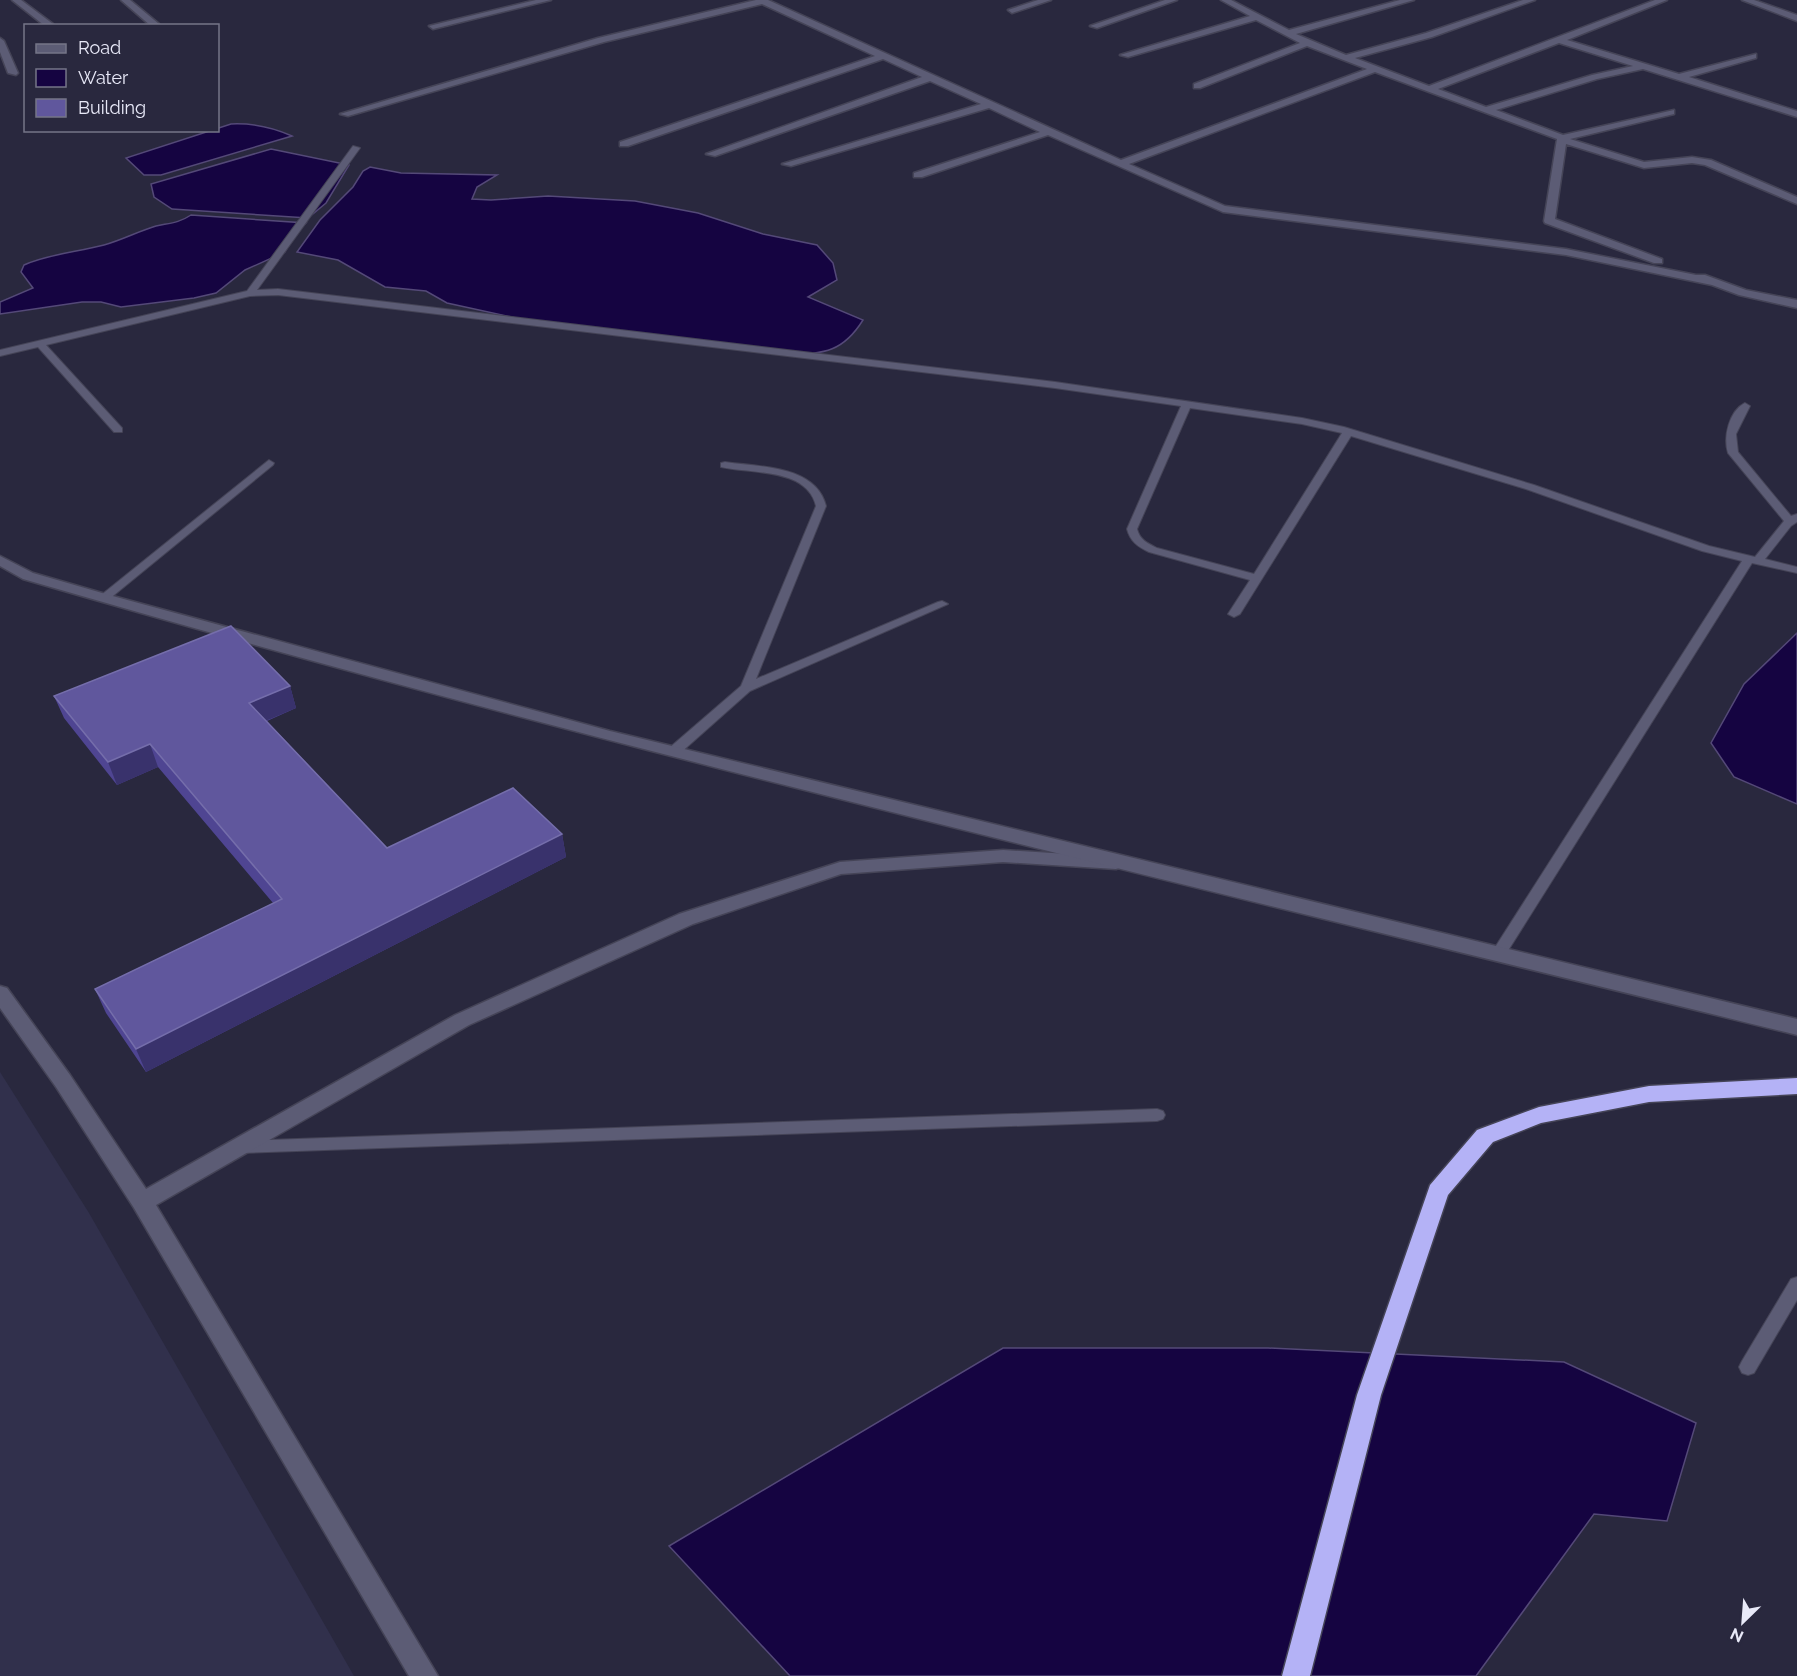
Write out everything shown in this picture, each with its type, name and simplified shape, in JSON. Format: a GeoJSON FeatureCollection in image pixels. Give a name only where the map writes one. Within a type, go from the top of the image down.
{"type":"FeatureCollection","features":[{"type":"Feature","properties":{"kind":"highway"},"geometry":{"type":"LineString","coordinates":[[1296,1676],[1369,1395],[1438,1191],[1485,1137],[1539,1115],[1649,1094],[1797,1086]]}},
{"type":"Feature","properties":{"kind":"street"},"geometry":{"type":"LineString","coordinates":[[16,0],[49,24]]}},
{"type":"Feature","properties":{"kind":"street"},"geometry":{"type":"LineString","coordinates":[[125,0],[155,24]]}},
{"type":"Feature","properties":{"kind":"street"},"geometry":{"type":"LineString","coordinates":[[433,26],[547,0]]}},
{"type":"Feature","properties":{"kind":"street"},"geometry":{"type":"LineString","coordinates":[[345,114],[601,40],[762,0],[1207,204],[1236,212],[1556,250],[1712,282]]}},
{"type":"Feature","properties":{"kind":"street"},"geometry":{"type":"LineString","coordinates":[[1012,10],[1047,0]]}},
{"type":"Feature","properties":{"kind":"street"},"geometry":{"type":"LineString","coordinates":[[1094,26],[1173,0]]}},
{"type":"Feature","properties":{"kind":"street"},"geometry":{"type":"LineString","coordinates":[[1225,0],[1308,43],[1562,139],[1644,165],[1692,160],[1707,162],[1797,201]]}},
{"type":"Feature","properties":{"kind":"street"},"geometry":{"type":"LineString","coordinates":[[1289,33],[1410,0]]}},
{"type":"Feature","properties":{"kind":"street"},"geometry":{"type":"LineString","coordinates":[[1346,58],[1429,35],[1531,0]]}},
{"type":"Feature","properties":{"kind":"street"},"geometry":{"type":"LineString","coordinates":[[1429,89],[1663,0]]}},
{"type":"Feature","properties":{"kind":"street"},"geometry":{"type":"LineString","coordinates":[[1746,0],[1797,18]]}},
{"type":"Feature","properties":{"kind":"street"},"geometry":{"type":"LineString","coordinates":[[1125,55],[1257,17]]}},
{"type":"Feature","properties":{"kind":"street"},"geometry":{"type":"LineString","coordinates":[[1559,40],[1797,114]]}},
{"type":"Feature","properties":{"kind":"street"},"geometry":{"type":"LineString","coordinates":[[0,41],[13,73]]}},
{"type":"Feature","properties":{"kind":"street"},"geometry":{"type":"LineString","coordinates":[[1197,86],[1308,43]]}},
{"type":"Feature","properties":{"kind":"street"},"geometry":{"type":"LineString","coordinates":[[624,144],[883,56]]}},
{"type":"Feature","properties":{"kind":"street"},"geometry":{"type":"LineString","coordinates":[[1680,77],[1753,56]]}},
{"type":"Feature","properties":{"kind":"street"},"geometry":{"type":"LineString","coordinates":[[1486,110],[1595,77],[1645,67]]}},
{"type":"Feature","properties":{"kind":"street"},"geometry":{"type":"LineString","coordinates":[[1119,164],[1376,69]]}},
{"type":"Feature","properties":{"kind":"street"},"geometry":{"type":"LineString","coordinates":[[711,154],[930,78]]}},
{"type":"Feature","properties":{"kind":"street"},"geometry":{"type":"LineString","coordinates":[[787,164],[989,105]]}},
{"type":"Feature","properties":{"kind":"street"},"geometry":{"type":"LineString","coordinates":[[1562,139],[1671,112]]}},
{"type":"Feature","properties":{"kind":"street"},"geometry":{"type":"LineString","coordinates":[[918,175],[1049,132]]}},
{"type":"Feature","properties":{"kind":"street"},"geometry":{"type":"LineString","coordinates":[[1562,139],[1549,221],[1743,293],[1797,304]]}},
{"type":"Feature","properties":{"kind":"street"},"geometry":{"type":"LineString","coordinates":[[0,560],[28,576],[230,634],[673,752],[1139,864],[1797,1027]]}},
{"type":"Feature","properties":{"kind":"street"},"geometry":{"type":"LineString","coordinates":[[142,1202],[462,1020],[686,919],[840,868],[1003,856],[1139,864]]}},
{"type":"Feature","properties":{"kind":"street"},"geometry":{"type":"LineString","coordinates":[[0,993],[63,1082],[142,1202],[424,1676]]}},
{"type":"Feature","properties":{"kind":"lane"},"geometry":{"type":"LineString","coordinates":[[250,292],[356,148]]}},
{"type":"Feature","properties":{"kind":"lane"},"geometry":{"type":"LineString","coordinates":[[0,353],[250,292],[278,292],[1054,385],[1302,421],[1348,432],[1530,487],[1706,549],[1797,570]]}},
{"type":"Feature","properties":{"kind":"lane"},"geometry":{"type":"LineString","coordinates":[[39,342],[118,430]]}},
{"type":"Feature","properties":{"kind":"lane"},"geometry":{"type":"LineString","coordinates":[[1187,404],[1132,529],[1133,536],[1139,543],[1153,550],[1256,578]]}},
{"type":"Feature","properties":{"kind":"lane"},"geometry":{"type":"LineString","coordinates":[[1499,953],[1753,561],[1793,519],[1733,453],[1729,442],[1730,430],[1745,406]]}},
{"type":"Feature","properties":{"kind":"lane"},"geometry":{"type":"LineString","coordinates":[[1234,614],[1348,432]]}},
{"type":"Feature","properties":{"kind":"lane"},"geometry":{"type":"LineString","coordinates":[[104,598],[269,462]]}},
{"type":"Feature","properties":{"kind":"lane"},"geometry":{"type":"LineString","coordinates":[[725,465],[791,477],[809,484],[818,494],[821,506],[746,688]]}},
{"type":"Feature","properties":{"kind":"lane"},"geometry":{"type":"LineString","coordinates":[[673,752],[746,688],[942,604]]}},
{"type":"Feature","properties":{"kind":"lane"},"geometry":{"type":"LineString","coordinates":[[238,1147],[1157,1115]]}},
{"type":"Feature","properties":{"kind":"lane"},"geometry":{"type":"LineString","coordinates":[[1748,1367],[1797,1284]]}},
{"type":"Feature","properties":{"kind":"shaded area"},"geometry":{"type":"Polygon","coordinates":[[[0,1072],[89,1213],[354,1676],[0,1676],[0,1072]]]}},
{"type":"Feature","properties":{"kind":"water"},"geometry":{"type":"Polygon","coordinates":[[[231,124],[247,124],[292,136],[161,175],[144,175],[126,158],[206,132],[219,132],[219,128],[231,124]]]}},
{"type":"Feature","properties":{"kind":"water"},"geometry":{"type":"Polygon","coordinates":[[[271,149],[349,165],[326,203],[308,218],[172,209],[154,197],[151,184],[271,149]]]}},
{"type":"Feature","properties":{"kind":"water"},"geometry":{"type":"Polygon","coordinates":[[[370,167],[401,173],[497,175],[477,187],[472,199],[548,196],[635,201],[698,213],[763,234],[817,245],[833,263],[837,280],[808,297],[863,320],[848,339],[832,349],[790,355],[516,318],[447,303],[426,291],[385,287],[338,260],[297,252],[320,220],[353,187],[363,171],[370,167]]]}},
{"type":"Feature","properties":{"kind":"water"},"geometry":{"type":"Polygon","coordinates":[[[191,215],[306,223],[294,235],[285,252],[245,270],[216,293],[121,307],[101,302],[82,302],[0,314],[0,302],[33,288],[21,272],[24,265],[104,245],[191,215]]]}},
{"type":"Feature","properties":{"kind":"water"},"geometry":{"type":"Polygon","coordinates":[[[1797,633],[1797,804],[1734,777],[1711,743],[1744,684],[1797,633]]]}},
{"type":"Feature","properties":{"kind":"water"},"geometry":{"type":"Polygon","coordinates":[[[1003,1348],[1268,1348],[1564,1362],[1696,1423],[1667,1521],[1594,1514],[1476,1676],[790,1676],[669,1546],[1003,1348]]]}},
{"type":"Feature","properties":{"kind":"building"},"geometry":{"type":"Polygon","coordinates":[[[231,626],[290,686],[249,703],[387,848],[513,788],[562,834],[136,1049],[95,989],[282,899],[150,744],[108,762],[54,696],[231,626]]]}}]}
